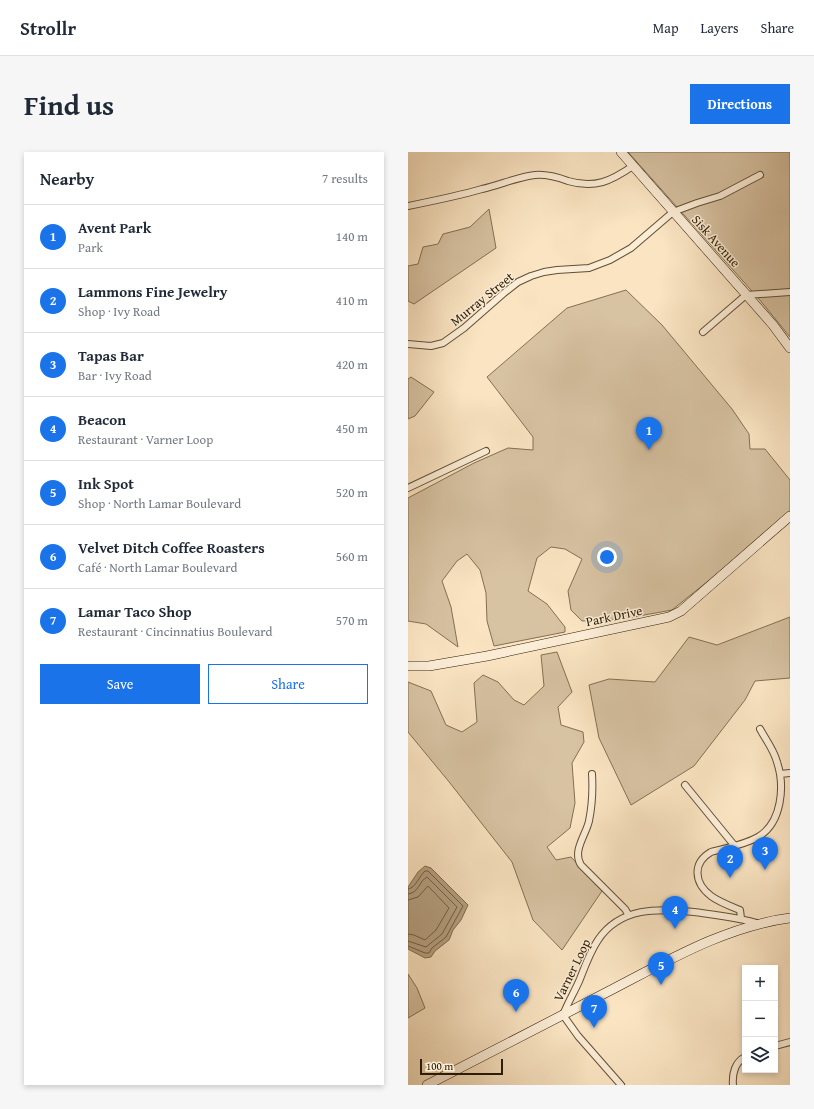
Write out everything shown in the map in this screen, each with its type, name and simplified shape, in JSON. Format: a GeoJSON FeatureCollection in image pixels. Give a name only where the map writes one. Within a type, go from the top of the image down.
{"type":"FeatureCollection","features":[{"type":"Feature","properties":{"kind":"street","name":"Sisk Avenue"},"geometry":{"type":"LineString","coordinates":[[621,152],[773,325],[790,348]]}},
{"type":"Feature","properties":{"kind":"street"},"geometry":{"type":"LineString","coordinates":[[408,206],[483,189],[522,177],[538,174],[553,176],[587,185],[602,183],[616,178],[633,166]]}},
{"type":"Feature","properties":{"kind":"street"},"geometry":{"type":"LineString","coordinates":[[673,212],[720,196],[760,175]]}},
{"type":"Feature","properties":{"kind":"street","name":"Murray Street"},"geometry":{"type":"LineString","coordinates":[[408,344],[431,346],[438,345],[446,341],[464,328],[518,282],[531,276],[557,270],[589,268],[610,260],[631,248],[673,212]]}},
{"type":"Feature","properties":{"kind":"street"},"geometry":{"type":"LineString","coordinates":[[703,332],[746,295],[790,292]]}},
{"type":"Feature","properties":{"kind":"street"},"geometry":{"type":"LineString","coordinates":[[408,488],[486,451]]}},
{"type":"Feature","properties":{"kind":"street","name":"Park Drive"},"geometry":{"type":"LineString","coordinates":[[408,666],[429,666],[487,656],[669,617],[681,611],[790,516]]}},
{"type":"Feature","properties":{"kind":"street"},"geometry":{"type":"LineString","coordinates":[[742,918],[740,910],[718,901],[705,890],[698,878],[697,871],[702,859],[706,855],[711,852],[749,841],[759,836],[771,824],[778,808],[781,793],[780,774],[773,752],[760,729]]}},
{"type":"Feature","properties":{"kind":"street"},"geometry":{"type":"LineString","coordinates":[[780,774],[790,773]]}},
{"type":"Feature","properties":{"kind":"street"},"geometry":{"type":"LineString","coordinates":[[592,774],[593,790],[589,822],[579,850],[578,858],[581,865],[625,909],[628,914]]}},
{"type":"Feature","properties":{"kind":"street"},"geometry":{"type":"LineString","coordinates":[[685,785],[734,845]]}},
{"type":"Feature","properties":{"kind":"street","name":"Varner Loop"},"geometry":{"type":"LineString","coordinates":[[563,1015],[598,940],[609,927],[628,914],[644,911],[665,910],[742,918],[761,924]]}},
{"type":"Feature","properties":{"kind":"street"},"geometry":{"type":"LineString","coordinates":[[427,1085],[662,964],[716,938],[761,924],[790,918]]}},
{"type":"Feature","properties":{"kind":"street"},"geometry":{"type":"LineString","coordinates":[[563,1015],[578,1036],[619,1084]]}},
{"type":"Feature","properties":{"kind":"street"},"geometry":{"type":"LineString","coordinates":[[778,1045],[790,1042]]}},
{"type":"Feature","properties":{"kind":"street"},"geometry":{"type":"LineString","coordinates":[[733,1085],[734,1072],[737,1064],[742,1060]]}},
{"type":"Feature","properties":{"kind":"shaded area"},"geometry":{"type":"Polygon","coordinates":[[[628,152],[790,152],[790,337],[759,299],[628,152]]]}},
{"type":"Feature","properties":{"kind":"shaded area"},"geometry":{"type":"Polygon","coordinates":[[[489,209],[496,248],[414,304],[408,301],[408,266],[418,264],[423,247],[438,244],[443,234],[470,227],[489,209]]]}},
{"type":"Feature","properties":{"kind":"shaded area"},"geometry":{"type":"Polygon","coordinates":[[[626,290],[662,325],[732,409],[749,434],[750,449],[765,449],[790,480],[790,515],[672,610],[622,619],[582,621],[571,610],[568,591],[582,559],[565,549],[551,547],[537,558],[528,591],[547,604],[565,627],[565,632],[494,646],[487,621],[486,593],[480,570],[467,554],[457,561],[442,581],[451,607],[458,647],[426,624],[408,621],[408,498],[474,463],[508,448],[533,450],[533,437],[487,377],[567,308],[626,290]]]}},
{"type":"Feature","properties":{"kind":"shaded area"},"geometry":{"type":"Polygon","coordinates":[[[411,377],[434,392],[415,416],[408,419],[408,379],[411,377]]]}},
{"type":"Feature","properties":{"kind":"shaded area"},"geometry":{"type":"Polygon","coordinates":[[[790,617],[790,678],[755,681],[745,700],[694,766],[631,805],[599,738],[589,685],[609,679],[655,682],[689,637],[717,645],[790,617]]]}},
{"type":"Feature","properties":{"kind":"shaded area"},"geometry":{"type":"Polygon","coordinates":[[[557,652],[572,692],[558,707],[561,725],[583,732],[584,742],[572,763],[575,803],[570,828],[547,847],[556,860],[571,857],[602,891],[562,950],[533,920],[512,862],[408,732],[408,682],[431,691],[446,725],[462,732],[477,722],[474,683],[483,675],[498,682],[514,700],[524,705],[544,686],[541,655],[557,652]]]}},
{"type":"Feature","properties":{"kind":"shaded area"},"geometry":{"type":"Polygon","coordinates":[[[408,974],[417,988],[425,1008],[408,1018],[408,974]]]}},
{"type":"Feature","properties":{"kind":"water"},"geometry":{"type":"Polygon","coordinates":[[[425,866],[431,868],[468,905],[461,920],[453,930],[449,940],[435,951],[431,957],[425,958],[408,949],[408,887],[418,872],[425,866]]]}},
{"type":"Feature","properties":{"kind":"place","name":"Avent Park"},"geometry":{"type":"Point","coordinates":[649,450]}},
{"type":"Feature","properties":{"kind":"place","name":"Tapas Bar"},"geometry":{"type":"Point","coordinates":[765,870]}},
{"type":"Feature","properties":{"kind":"place","name":"Lammons Fine Jewelry"},"geometry":{"type":"Point","coordinates":[730,878]}},
{"type":"Feature","properties":{"kind":"place","name":"Beacon"},"geometry":{"type":"Point","coordinates":[675,929]}},
{"type":"Feature","properties":{"kind":"place","name":"Ink Spot"},"geometry":{"type":"Point","coordinates":[661,985]}},
{"type":"Feature","properties":{"kind":"place","name":"Velvet Ditch Coffee Roasters"},"geometry":{"type":"Point","coordinates":[516,1012]}},
{"type":"Feature","properties":{"kind":"place","name":"Lamar Taco Shop"},"geometry":{"type":"Point","coordinates":[594,1028]}}]}
